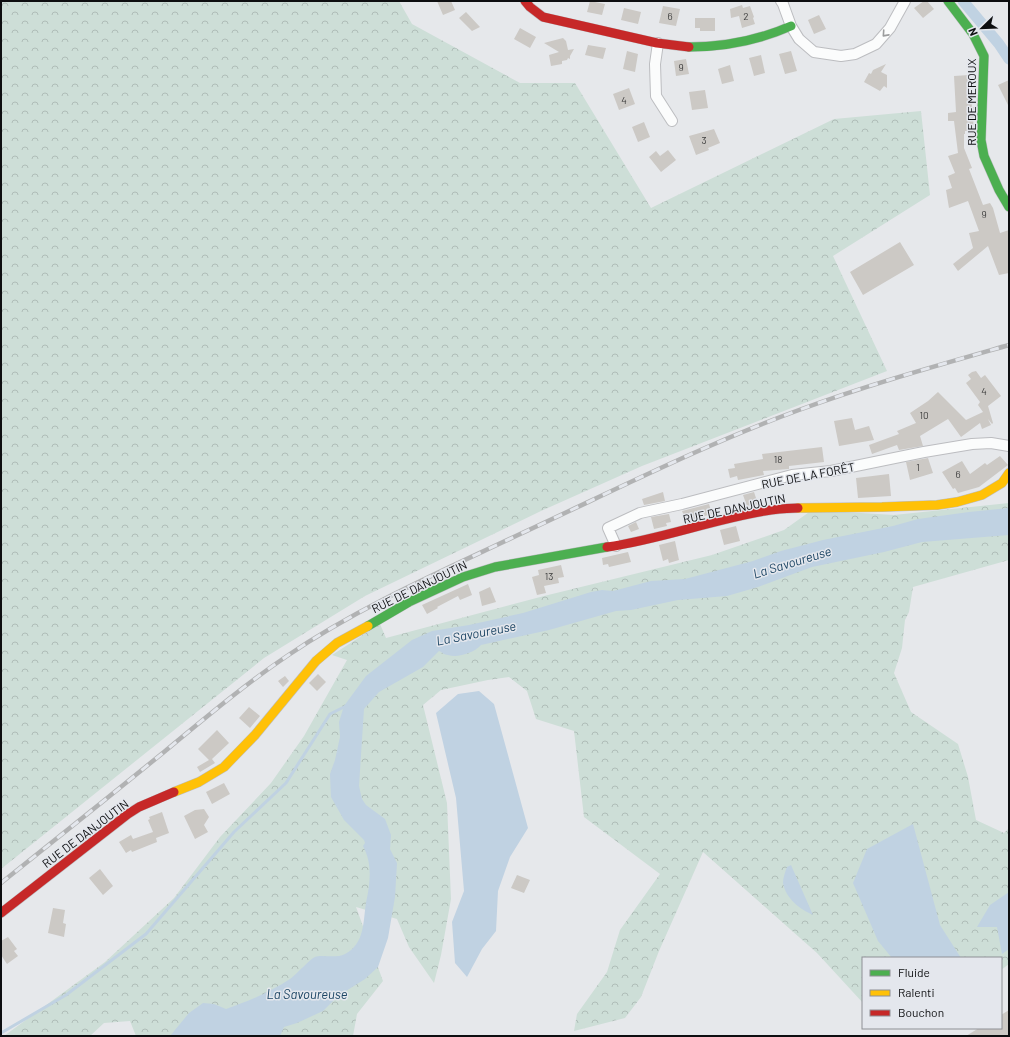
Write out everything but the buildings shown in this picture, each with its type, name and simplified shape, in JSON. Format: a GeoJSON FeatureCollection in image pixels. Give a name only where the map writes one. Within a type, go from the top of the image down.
{"type":"FeatureCollection","features":[{"type":"Feature","properties":{"kind":"street"},"geometry":{"type":"LineString","coordinates":[[526,1],[530,7],[543,17],[658,43],[679,46],[703,46],[736,43],[769,35],[791,26]]}},
{"type":"Feature","properties":{"kind":"street"},"geometry":{"type":"LineString","coordinates":[[781,1],[791,26],[799,39],[814,52],[840,56],[855,54],[876,44],[890,28],[905,1]]}},
{"type":"Feature","properties":{"kind":"street","name":"RUE DE MEROUX"},"geometry":{"type":"LineString","coordinates":[[948,1],[970,28],[980,44],[984,56],[981,140],[984,156],[999,190],[1009,208]]}},
{"type":"Feature","properties":{"kind":"street"},"geometry":{"type":"LineString","coordinates":[[658,43],[655,64],[656,96],[672,121]]}},
{"type":"Feature","properties":{"kind":"street","name":"RUE DE LA FORÊT"},"geometry":{"type":"LineString","coordinates":[[616,546],[608,528],[640,513],[682,504],[792,475],[831,471],[972,444],[991,443],[1009,446]]}},
{"type":"Feature","properties":{"kind":"street","name":"RUE DE DANJOUTIN"},"geometry":{"type":"LineString","coordinates":[[1,913],[128,814],[199,782],[224,767],[255,735],[322,655],[337,643],[409,602],[452,581],[490,568],[579,551],[633,543],[733,518],[790,508],[882,507],[937,505],[957,502],[982,495],[1002,483],[1009,473]]}},
{"type":"Feature","properties":{"kind":"green space"},"geometry":{"type":"Polygon","coordinates":[[[1,1],[399,1],[412,24],[520,83],[575,83],[651,208],[834,119],[921,111],[930,195],[833,256],[887,371],[642,466],[541,511],[365,596],[264,658],[1,869],[1,1]]]}},
{"type":"Feature","properties":{"kind":"green space"},"geometry":{"type":"Polygon","coordinates":[[[1009,503],[1009,560],[913,587],[909,612],[905,620],[902,648],[894,673],[911,712],[958,744],[968,777],[976,820],[1004,833],[1009,828],[1009,964],[1002,969],[1002,957],[862,957],[862,1002],[817,953],[703,852],[659,951],[641,997],[625,1018],[574,1031],[577,1014],[607,972],[620,930],[660,874],[584,817],[574,731],[536,719],[527,691],[509,677],[441,690],[423,705],[447,803],[451,899],[441,955],[434,983],[409,947],[397,919],[356,907],[383,981],[357,1014],[353,1036],[136,1036],[130,1021],[104,1023],[90,1036],[4,1036],[105,962],[174,898],[220,837],[271,783],[304,736],[347,660],[332,655],[380,624],[386,638],[544,596],[712,555],[784,530],[812,510],[894,515],[1009,503]]]}},
{"type":"Feature","properties":{"kind":"water","name":"La Savoureuse"},"geometry":{"type":"Polygon","coordinates":[[[1009,508],[1009,535],[922,542],[884,552],[812,567],[758,587],[727,596],[678,600],[631,610],[616,611],[549,630],[481,645],[470,652],[456,656],[447,655],[439,651],[423,667],[379,692],[364,709],[359,786],[362,799],[366,805],[385,819],[391,835],[390,849],[397,863],[395,897],[388,938],[378,967],[365,979],[338,996],[323,1011],[297,1023],[284,1027],[280,1036],[170,1036],[189,1013],[203,1003],[214,1004],[226,1009],[243,1003],[290,979],[315,957],[345,954],[352,950],[360,938],[370,874],[368,860],[363,846],[365,843],[364,840],[344,820],[331,797],[330,774],[340,737],[339,722],[344,706],[366,676],[412,640],[432,631],[469,625],[523,613],[591,592],[602,590],[613,591],[651,581],[685,579],[823,540],[893,526],[918,519],[1009,508]]]}},
{"type":"Feature","properties":{"kind":"water"},"geometry":{"type":"Polygon","coordinates":[[[479,691],[494,704],[528,828],[510,857],[498,891],[496,931],[482,949],[467,977],[455,963],[452,922],[464,891],[456,798],[436,713],[458,694],[479,691]]]}},
{"type":"Feature","properties":{"kind":"water"},"geometry":{"type":"Polygon","coordinates":[[[913,824],[940,925],[960,957],[891,957],[878,941],[853,883],[867,849],[913,824]]]}},
{"type":"Feature","properties":{"kind":"water"},"geometry":{"type":"Polygon","coordinates":[[[791,865],[813,915],[794,903],[787,894],[783,883],[784,875],[787,867],[791,865]]]}},
{"type":"Feature","properties":{"kind":"water"},"geometry":{"type":"Polygon","coordinates":[[[1009,892],[1009,949],[1002,954],[997,927],[977,927],[990,905],[1009,892]]]}},
{"type":"Feature","properties":{"kind":"waterway"},"geometry":{"type":"LineString","coordinates":[[963,1],[999,44],[1009,59]]}},
{"type":"Feature","properties":{"kind":"waterway"},"geometry":{"type":"LineString","coordinates":[[1,1033],[66,995],[146,934],[234,832],[286,783],[330,714],[346,706]]}},
{"type":"Feature","properties":{"kind":"railway"},"geometry":{"type":"LineString","coordinates":[[1,883],[224,702],[314,638],[371,606],[657,470],[728,438],[825,401],[1009,345]]}},
{"type":"Feature","properties":{"kind":"traffic: fast"},"geometry":{"type":"LineString","coordinates":[[948,1],[973,34],[984,56],[981,140],[984,156],[999,190],[1009,207]]}},
{"type":"Feature","properties":{"kind":"traffic: fast"},"geometry":{"type":"LineString","coordinates":[[689,47],[715,46],[741,42],[791,26]]}},
{"type":"Feature","properties":{"kind":"traffic: fast"},"geometry":{"type":"LineString","coordinates":[[368,626],[409,602],[463,577],[495,567],[607,547]]}},
{"type":"Feature","properties":{"kind":"traffic: slow"},"geometry":{"type":"LineString","coordinates":[[798,508],[937,505],[957,502],[982,495],[1002,483],[1009,473]]}},
{"type":"Feature","properties":{"kind":"traffic: slow"},"geometry":{"type":"LineString","coordinates":[[174,792],[199,782],[224,767],[255,735],[316,661],[337,643],[368,626]]}},
{"type":"Feature","properties":{"kind":"traffic: jam"},"geometry":{"type":"LineString","coordinates":[[525,1],[543,17],[657,43],[689,47]]}},
{"type":"Feature","properties":{"kind":"traffic: jam"},"geometry":{"type":"LineString","coordinates":[[607,547],[649,539],[730,518],[771,510],[798,508]]}},
{"type":"Feature","properties":{"kind":"traffic: jam"},"geometry":{"type":"LineString","coordinates":[[1,913],[128,814],[139,807],[174,792]]}}]}
